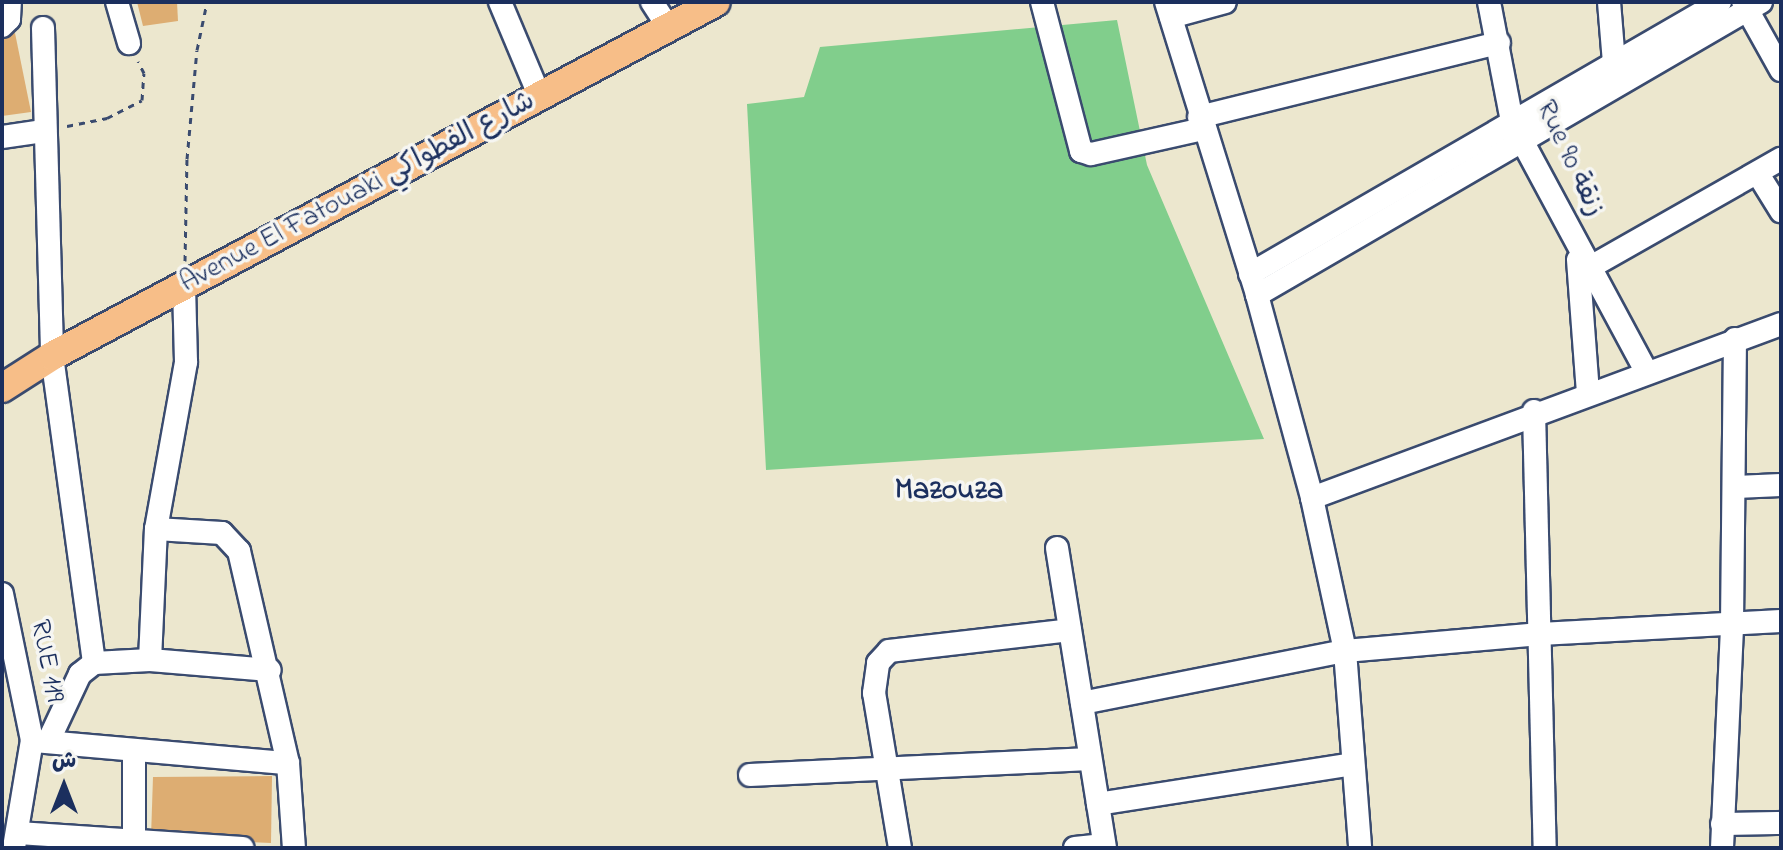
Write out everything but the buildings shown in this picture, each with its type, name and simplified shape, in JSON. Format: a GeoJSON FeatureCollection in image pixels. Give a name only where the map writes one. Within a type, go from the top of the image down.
{"type":"FeatureCollection","features":[{"type":"Feature","properties":{"kind":"main road","name":"Avenue El Fatouaki شارع الفطواكي"},"geometry":{"type":"LineString","coordinates":[[2,388],[52,356],[716,2]]}},
{"type":"Feature","properties":{"kind":"street"},"geometry":{"type":"LineString","coordinates":[[2,26],[9,19],[10,2]]}},
{"type":"Feature","properties":{"kind":"street"},"geometry":{"type":"LineString","coordinates":[[117,2],[129,43]]}},
{"type":"Feature","properties":{"kind":"street"},"geometry":{"type":"LineString","coordinates":[[500,2],[539,95]]}},
{"type":"Feature","properties":{"kind":"street"},"geometry":{"type":"LineString","coordinates":[[652,2],[669,28]]}},
{"type":"Feature","properties":{"kind":"street"},"geometry":{"type":"LineString","coordinates":[[1042,2],[1081,151],[1091,154],[1499,43]]}},
{"type":"Feature","properties":{"kind":"street"},"geometry":{"type":"LineString","coordinates":[[1225,2],[1168,10],[1253,284],[1312,498],[1345,651],[1360,848]]}},
{"type":"Feature","properties":{"kind":"street","name":"Rue 90 زنقة"},"geometry":{"type":"LineString","coordinates":[[1489,2],[1517,131],[1577,247],[1585,271]]}},
{"type":"Feature","properties":{"kind":"street"},"geometry":{"type":"LineString","coordinates":[[1609,2],[1620,72]]}},
{"type":"Feature","properties":{"kind":"street"},"geometry":{"type":"LineString","coordinates":[[1620,72],[1720,2]]}},
{"type":"Feature","properties":{"kind":"street"},"geometry":{"type":"LineString","coordinates":[[1253,284],[1620,72],[1750,5],[1781,70]]}},
{"type":"Feature","properties":{"kind":"street"},"geometry":{"type":"LineString","coordinates":[[43,28],[43,131],[52,356],[94,663]]}},
{"type":"Feature","properties":{"kind":"street"},"geometry":{"type":"LineString","coordinates":[[2,137],[43,131]]}},
{"type":"Feature","properties":{"kind":"street"},"geometry":{"type":"LineString","coordinates":[[1585,271],[1781,159]]}},
{"type":"Feature","properties":{"kind":"street"},"geometry":{"type":"LineString","coordinates":[[1758,174],[1781,211]]}},
{"type":"Feature","properties":{"kind":"street"},"geometry":{"type":"LineString","coordinates":[[1585,271],[1646,371]]}},
{"type":"Feature","properties":{"kind":"street"},"geometry":{"type":"LineString","coordinates":[[1585,271],[1588,392]]}},
{"type":"Feature","properties":{"kind":"street"},"geometry":{"type":"LineString","coordinates":[[150,660],[156,529],[180,413],[186,362],[184,286]]}},
{"type":"Feature","properties":{"kind":"street"},"geometry":{"type":"LineString","coordinates":[[1312,498],[1534,411],[1781,324]]}},
{"type":"Feature","properties":{"kind":"street"},"geometry":{"type":"LineString","coordinates":[[1722,848],[1736,487],[1735,339]]}},
{"type":"Feature","properties":{"kind":"street"},"geometry":{"type":"LineString","coordinates":[[1534,411],[1545,848]]}},
{"type":"Feature","properties":{"kind":"street"},"geometry":{"type":"LineString","coordinates":[[1736,487],[1781,485]]}},
{"type":"Feature","properties":{"kind":"street"},"geometry":{"type":"LineString","coordinates":[[156,529],[201,529],[232,539],[270,670],[288,763],[294,848]]}},
{"type":"Feature","properties":{"kind":"street"},"geometry":{"type":"LineString","coordinates":[[1057,548],[1104,847],[1075,848]]}},
{"type":"Feature","properties":{"kind":"street","name":"RUE 119"},"geometry":{"type":"LineString","coordinates":[[2,594],[40,741]]}},
{"type":"Feature","properties":{"kind":"street"},"geometry":{"type":"LineString","coordinates":[[1082,703],[1345,651],[1540,634],[1781,621]]}},
{"type":"Feature","properties":{"kind":"street"},"geometry":{"type":"LineString","coordinates":[[900,848],[874,673],[889,651],[1070,630]]}},
{"type":"Feature","properties":{"kind":"street"},"geometry":{"type":"LineString","coordinates":[[243,848],[16,840],[40,741],[80,674],[94,663],[150,660],[270,670]]}},
{"type":"Feature","properties":{"kind":"street"},"geometry":{"type":"LineString","coordinates":[[40,741],[288,763]]}},
{"type":"Feature","properties":{"kind":"street"},"geometry":{"type":"LineString","coordinates":[[134,750],[134,843]]}},
{"type":"Feature","properties":{"kind":"street"},"geometry":{"type":"LineString","coordinates":[[750,775],[1090,759]]}},
{"type":"Feature","properties":{"kind":"street"},"geometry":{"type":"LineString","coordinates":[[1098,804],[1353,764]]}},
{"type":"Feature","properties":{"kind":"street"},"geometry":{"type":"LineString","coordinates":[[1722,824],[1781,823]]}},
{"type":"Feature","properties":{"kind":"path"},"geometry":{"type":"LineString","coordinates":[[184,286],[187,159],[197,50],[207,2]]}},
{"type":"Feature","properties":{"kind":"path"},"geometry":{"type":"LineString","coordinates":[[43,131],[107,118],[142,100],[144,73],[129,43]]}},
{"type":"Feature","properties":{"kind":"green space"},"geometry":{"type":"Polygon","coordinates":[[[1117,20],[1147,165],[1264,439],[766,470],[747,104],[804,97],[820,47],[1117,20]]]}},
{"type":"Feature","properties":{"kind":"district","name":"Mazouza"},"geometry":{"type":"Point","coordinates":[949,491]}}]}
